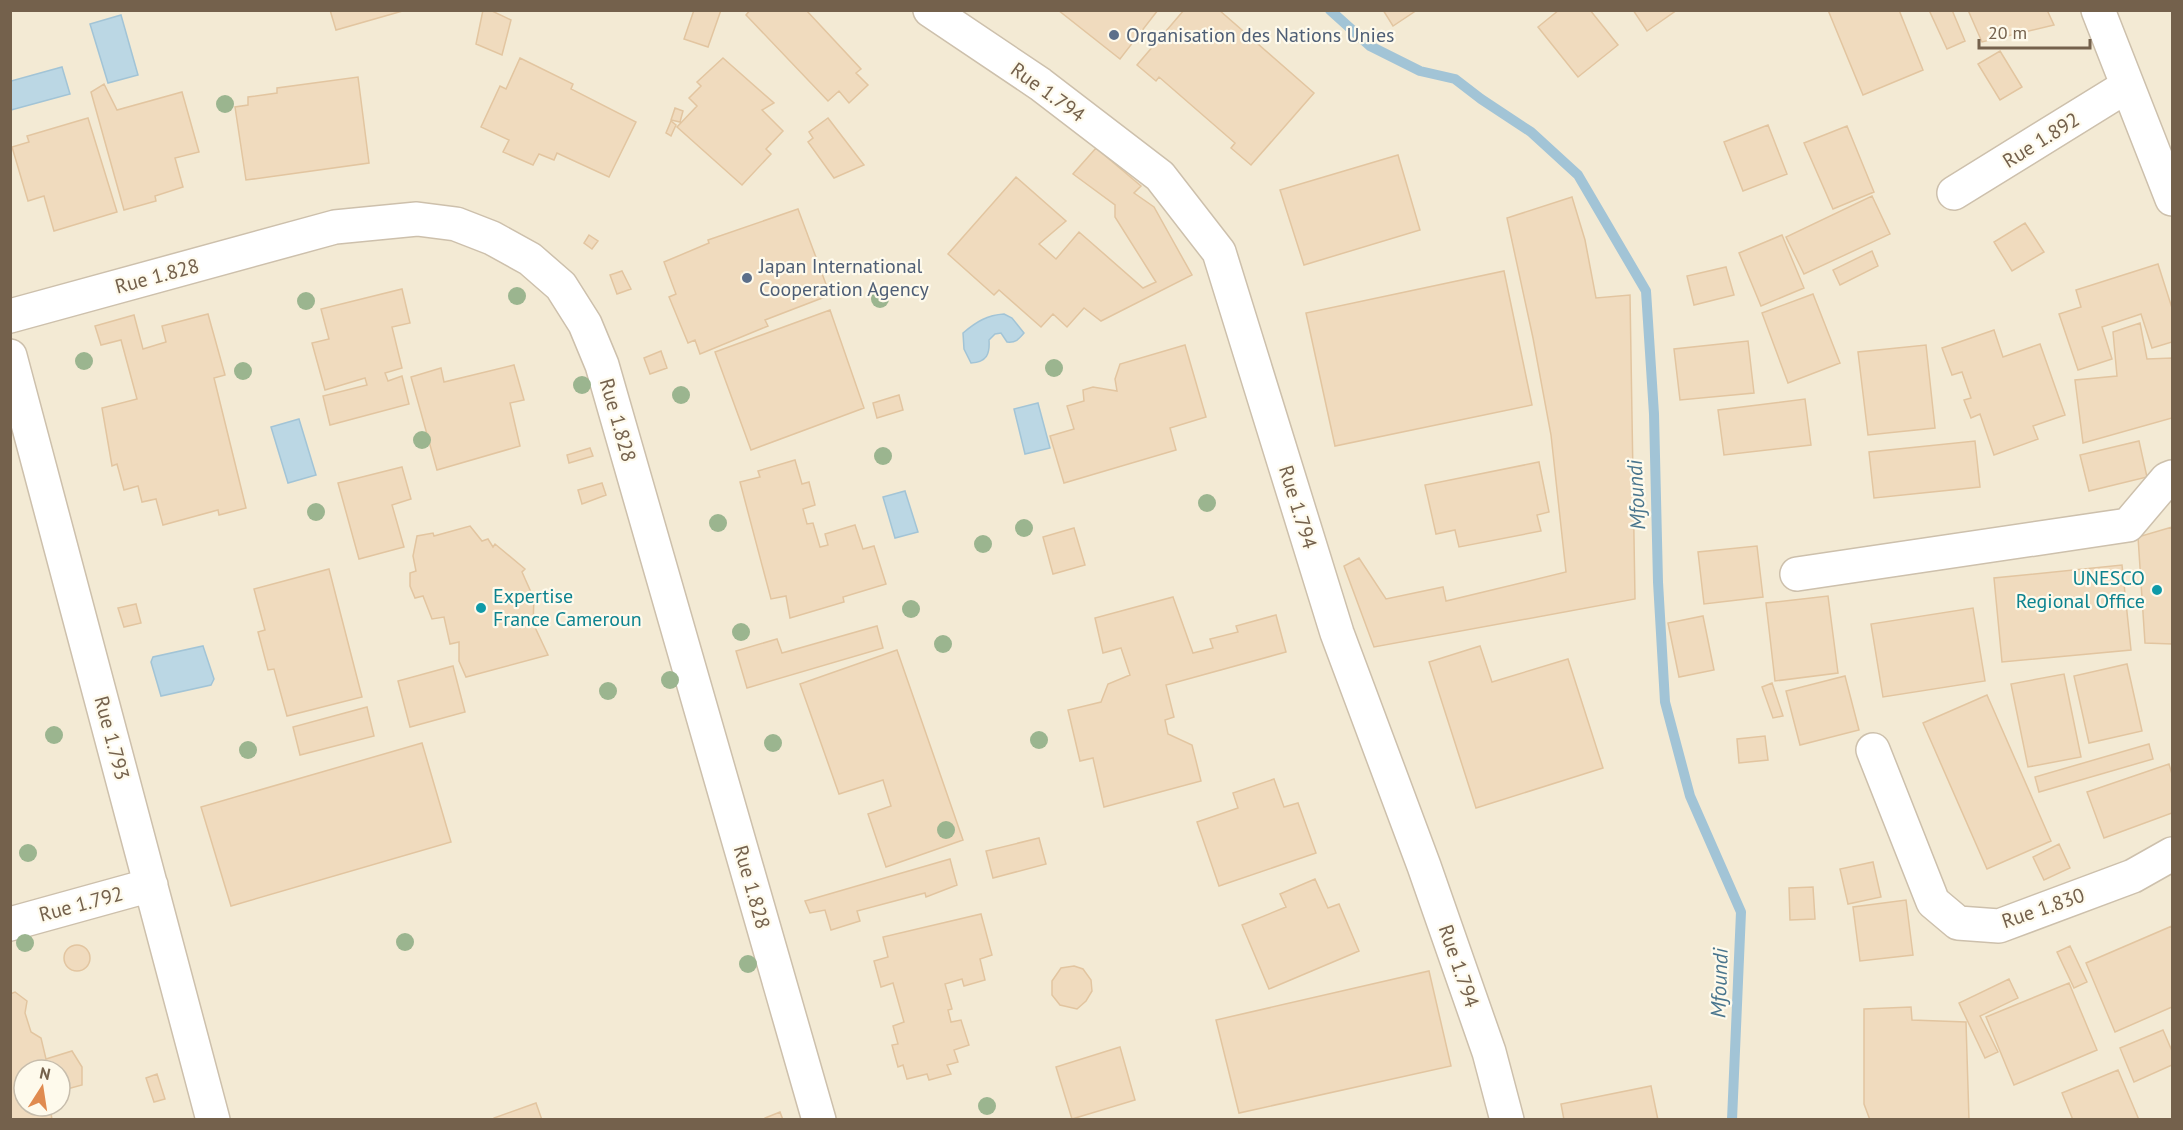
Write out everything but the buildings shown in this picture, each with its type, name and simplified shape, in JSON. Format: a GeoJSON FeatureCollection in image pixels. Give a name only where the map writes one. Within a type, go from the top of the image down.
{"type":"FeatureCollection","features":[{"type":"Feature","properties":{"kind":"street","name":"Rue 1.794"},"geometry":{"type":"LineString","coordinates":[[930,10],[1040,84],[1160,176],[1219,252],[1337,633],[1428,877],[1489,1052],[1507,1119]]}},
{"type":"Feature","properties":{"kind":"street"},"geometry":{"type":"LineString","coordinates":[[2098,10],[2172,199]]}},
{"type":"Feature","properties":{"kind":"street","name":"Rue 1.892"},"geometry":{"type":"LineString","coordinates":[[1954,193],[2127,86]]}},
{"type":"Feature","properties":{"kind":"street","name":"Rue 1.828"},"geometry":{"type":"LineString","coordinates":[[10,316],[335,227],[417,219],[456,224],[492,238],[530,260],[561,286],[585,324],[602,365],[819,1119]]}},
{"type":"Feature","properties":{"kind":"street","name":"Rue 1.793"},"geometry":{"type":"LineString","coordinates":[[10,356],[213,1119]]}},
{"type":"Feature","properties":{"kind":"street"},"geometry":{"type":"LineString","coordinates":[[1797,574],[2128,525],[2167,479],[2172,477]]}},
{"type":"Feature","properties":{"kind":"street","name":"Rue 1.830"},"geometry":{"type":"LineString","coordinates":[[1873,750],[1933,902],[1958,923],[1999,926],[2133,876],[2172,854]]}},
{"type":"Feature","properties":{"kind":"street","name":"Rue 1.792"},"geometry":{"type":"LineString","coordinates":[[10,924],[151,885]]}},
{"type":"Feature","properties":{"kind":"shaded area"},"geometry":{"type":"Polygon","coordinates":[[[10,11],[2172,11],[2172,1119],[11,1119],[10,11]]]}},
{"type":"Feature","properties":{"kind":"water"},"geometry":{"type":"Polygon","coordinates":[[[121,15],[138,75],[108,83],[90,24],[121,15]]]}},
{"type":"Feature","properties":{"kind":"water"},"geometry":{"type":"Polygon","coordinates":[[[62,67],[70,94],[11,110],[11,81],[62,67]]]}},
{"type":"Feature","properties":{"kind":"water"},"geometry":{"type":"Polygon","coordinates":[[[1004,314],[1012,318],[1024,333],[1013,342],[1007,342],[1001,333],[995,334],[989,340],[989,349],[984,359],[971,363],[964,349],[963,333],[982,320],[1004,314]]]}},
{"type":"Feature","properties":{"kind":"water"},"geometry":{"type":"Polygon","coordinates":[[[1038,403],[1050,448],[1025,454],[1014,409],[1038,403]]]}},
{"type":"Feature","properties":{"kind":"water"},"geometry":{"type":"Polygon","coordinates":[[[299,419],[316,475],[288,483],[271,427],[299,419]]]}},
{"type":"Feature","properties":{"kind":"water"},"geometry":{"type":"Polygon","coordinates":[[[905,491],[918,532],[895,538],[883,497],[905,491]]]}},
{"type":"Feature","properties":{"kind":"water"},"geometry":{"type":"Polygon","coordinates":[[[203,646],[214,679],[211,685],[161,696],[151,662],[153,657],[203,646]]]}},
{"type":"Feature","properties":{"kind":"waterway","name":"Mfoundi"},"geometry":{"type":"LineString","coordinates":[[1330,10],[1370,46],[1420,71],[1455,79],[1531,132],[1578,175],[1646,291],[1654,414],[1658,582],[1665,702],[1690,796],[1741,912],[1732,1120]]}},
{"type":"Feature","properties":{"kind":"place","name":"Organisation des Nations Unies"},"geometry":{"type":"Point","coordinates":[1114,35]}},
{"type":"Feature","properties":{"kind":"place","name":"Japan International Cooperation Agency"},"geometry":{"type":"Point","coordinates":[747,278]}},
{"type":"Feature","properties":{"kind":"place","name":"UNESCO Regional Office"},"geometry":{"type":"Point","coordinates":[2157,590]}},
{"type":"Feature","properties":{"kind":"place","name":"Expertise France Cameroun"},"geometry":{"type":"Point","coordinates":[481,608]}}]}
